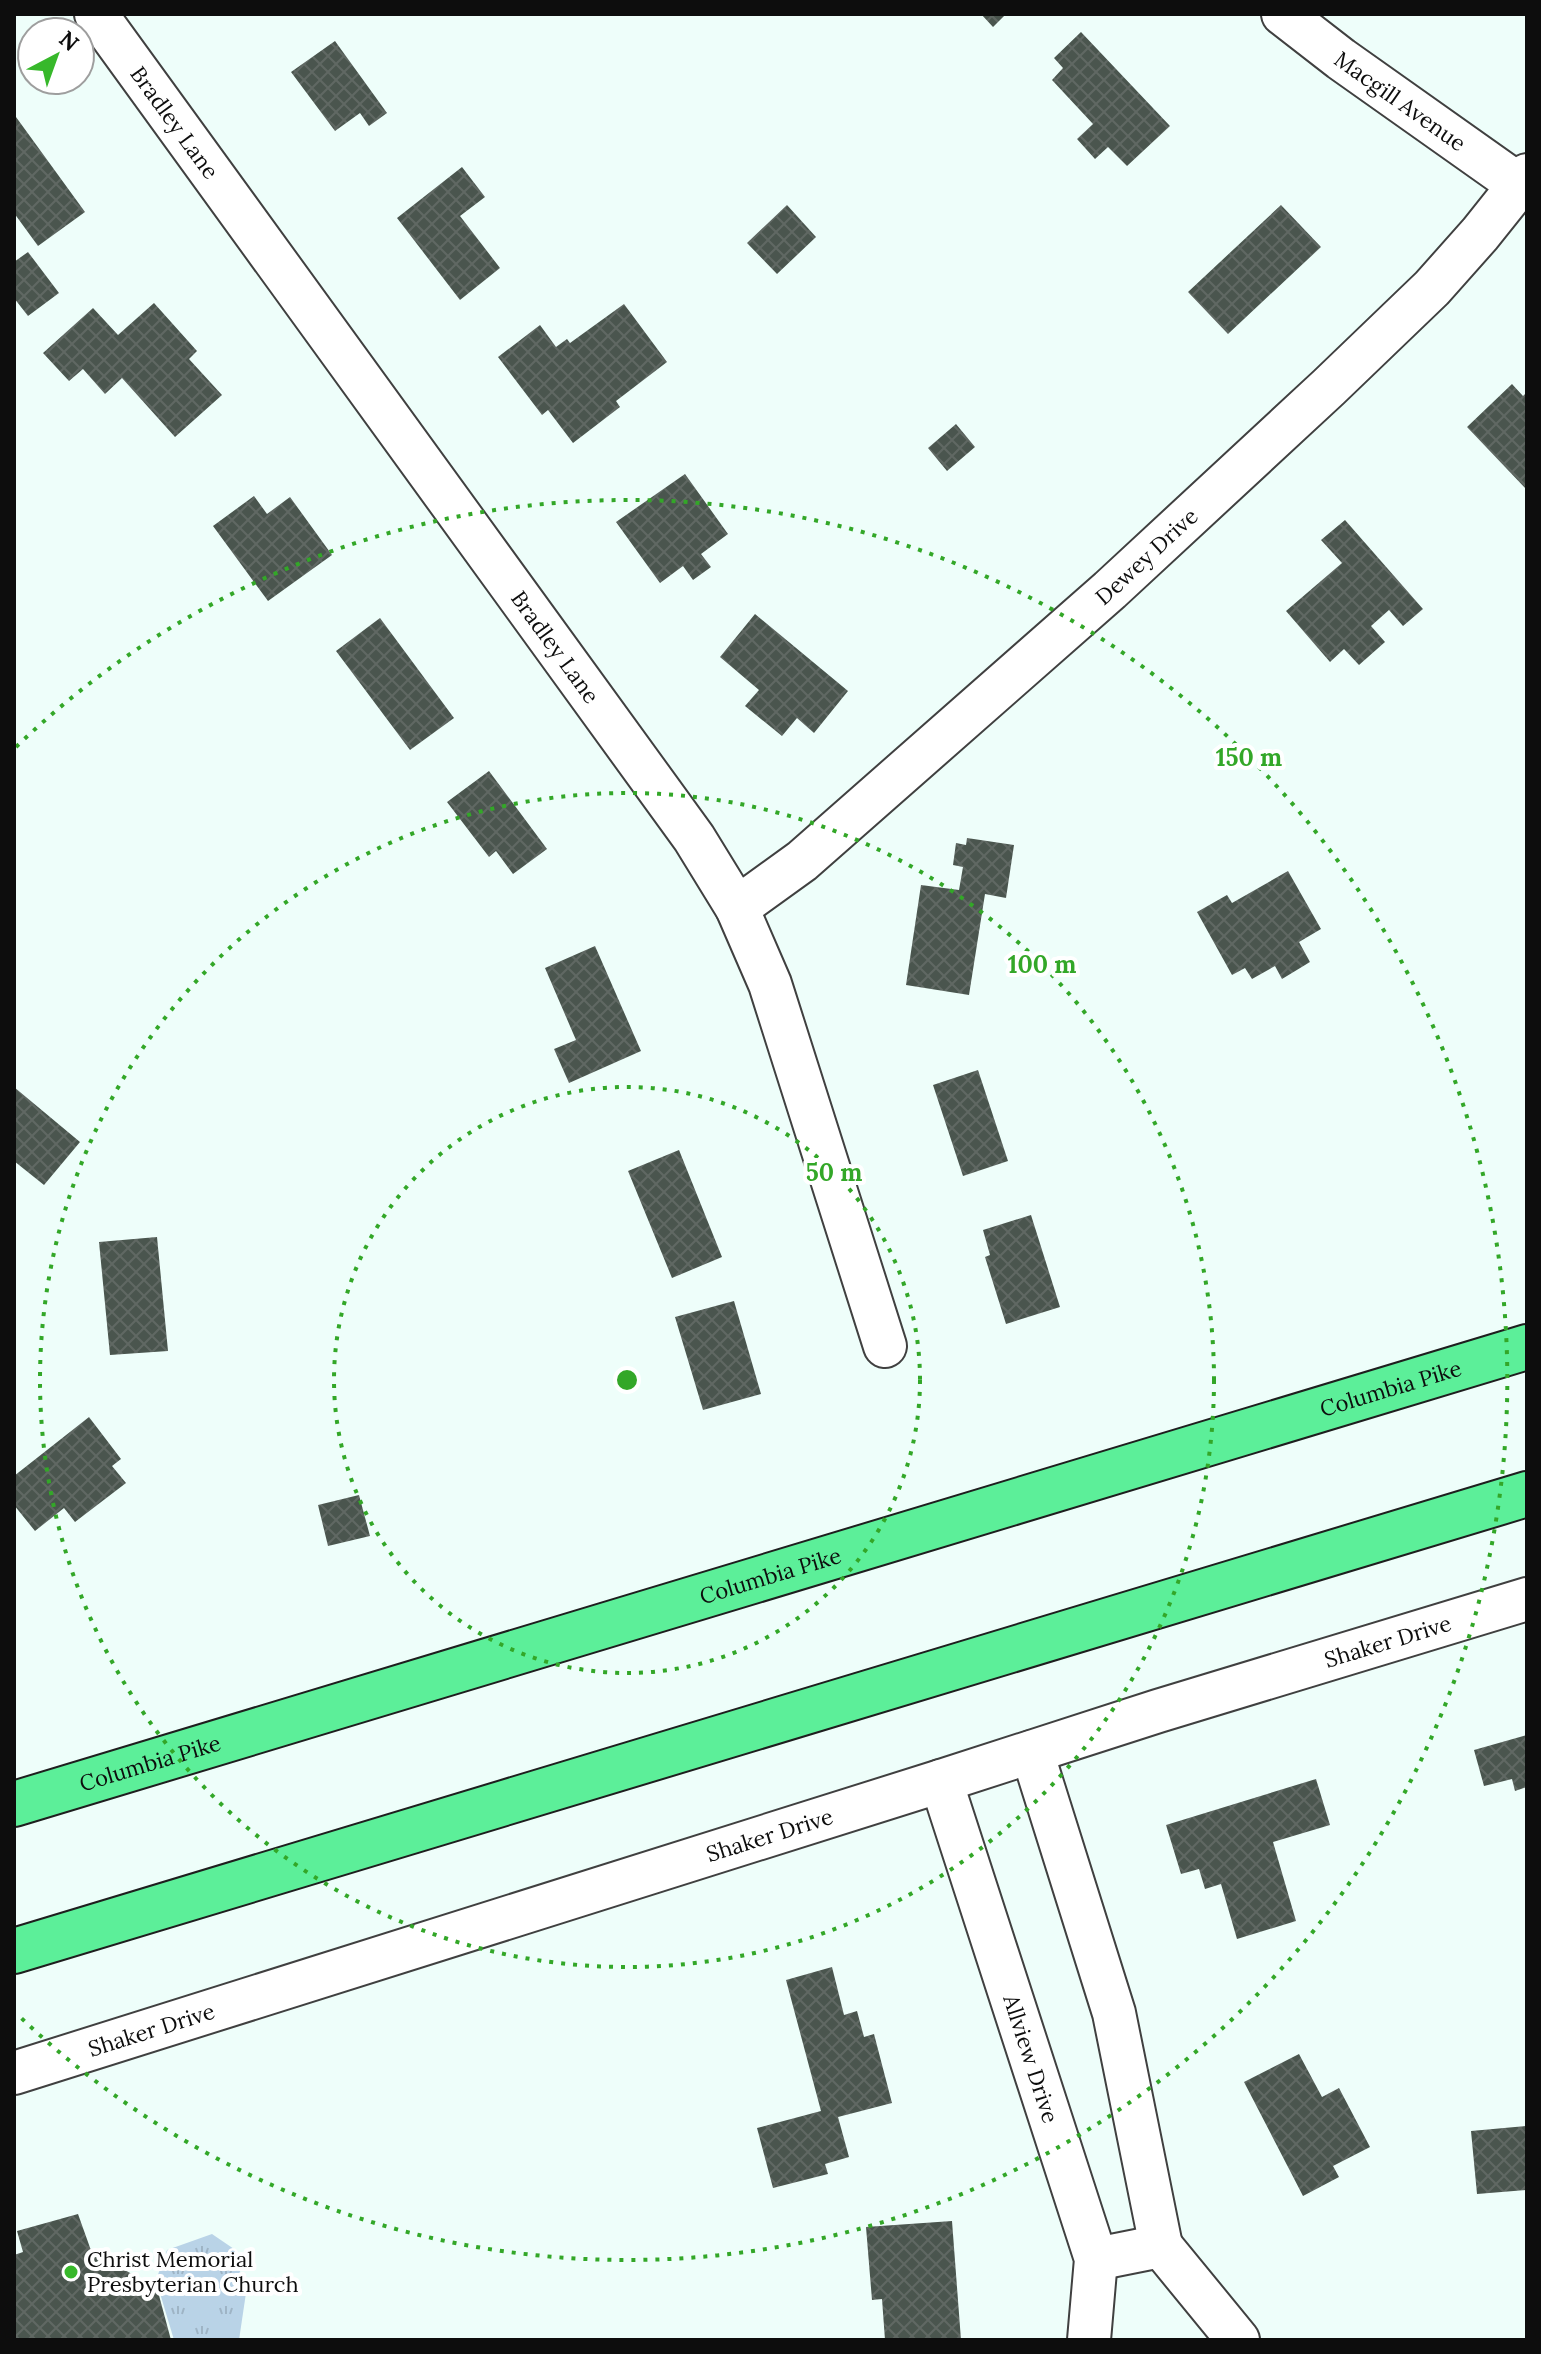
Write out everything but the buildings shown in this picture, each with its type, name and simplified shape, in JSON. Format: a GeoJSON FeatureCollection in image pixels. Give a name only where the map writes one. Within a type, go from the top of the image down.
{"type":"FeatureCollection","features":[{"type":"Feature","properties":{"kind":"highway","name":"Columbia Pike"},"geometry":{"type":"LineString","coordinates":[[14,1804],[1527,1347]]}},
{"type":"Feature","properties":{"kind":"highway"},"geometry":{"type":"LineString","coordinates":[[14,1951],[1527,1494]]}},
{"type":"Feature","properties":{"kind":"street","name":"Bradley Lane"},"geometry":{"type":"LineString","coordinates":[[96,14],[694,838],[737,908],[770,984],[885,1346]]}},
{"type":"Feature","properties":{"kind":"street","name":"Macgill Avenue"},"geometry":{"type":"LineString","coordinates":[[1283,14],[1341,59],[1523,180]]}},
{"type":"Feature","properties":{"kind":"street","name":"Dewey Drive"},"geometry":{"type":"LineString","coordinates":[[737,908],[802,861],[1110,590],[1432,288],[1523,180]]}},
{"type":"Feature","properties":{"kind":"street","name":"Shaker Drive"},"geometry":{"type":"LineString","coordinates":[[14,2073],[1172,1706],[1527,1599]]}},
{"type":"Feature","properties":{"kind":"street"},"geometry":{"type":"LineString","coordinates":[[1032,1752],[1114,2013],[1161,2246],[1238,2340]]}},
{"type":"Feature","properties":{"kind":"street","name":"Allview Drive"},"geometry":{"type":"LineString","coordinates":[[941,1781],[1096,2259],[1089,2340]]}},
{"type":"Feature","properties":{"kind":"street"},"geometry":{"type":"LineString","coordinates":[[1096,2259],[1161,2246]]}},
{"type":"Feature","properties":{"kind":"green space"},"geometry":{"type":"Polygon","coordinates":[[[212,2234],[234,2249],[246,2293],[239,2340],[174,2340],[156,2280],[167,2250],[212,2234]]]}},
{"type":"Feature","properties":{"kind":"place","name":"Christ Memorial Presbyterian Church"},"geometry":{"type":"Point","coordinates":[71,2272]}}]}
